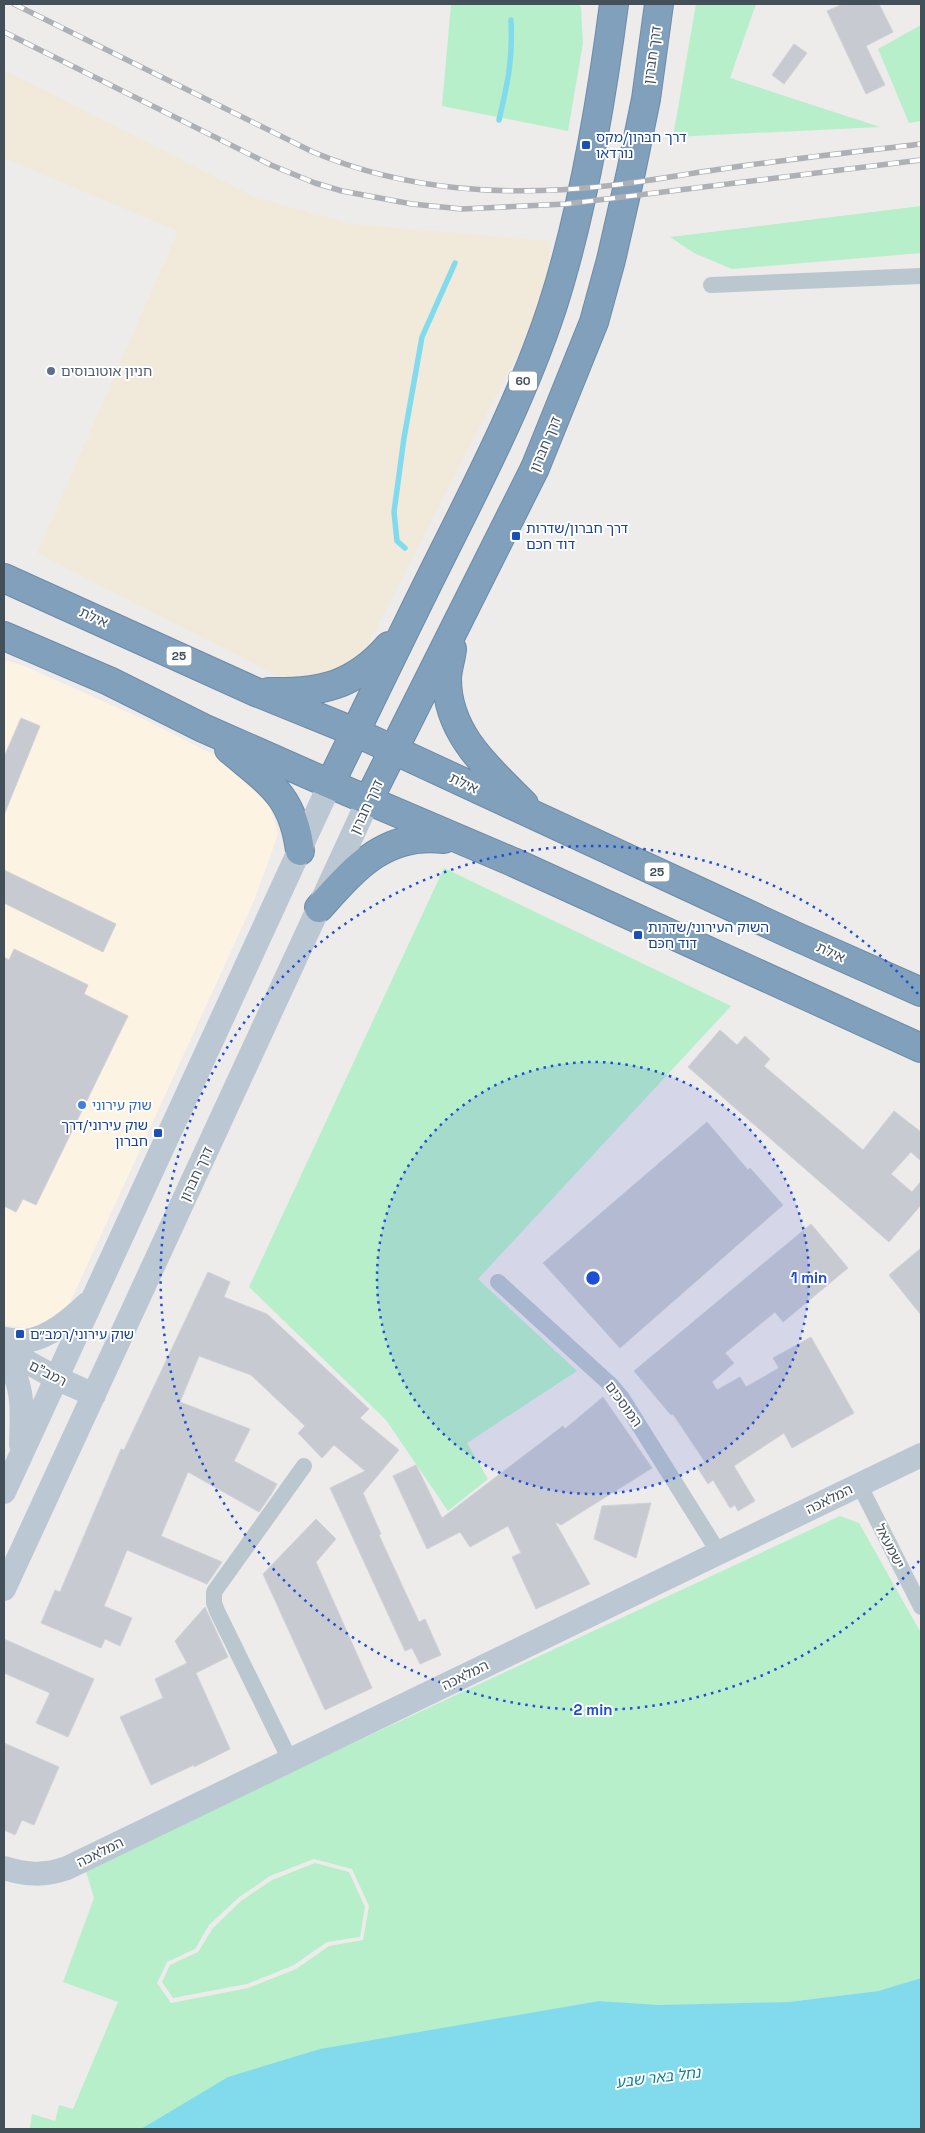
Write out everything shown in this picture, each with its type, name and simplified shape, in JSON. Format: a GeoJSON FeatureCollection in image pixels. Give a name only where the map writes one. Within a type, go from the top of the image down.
{"type":"FeatureCollection","features":[{"type":"Feature","properties":{"kind":"highway"},"geometry":{"type":"LineString","coordinates":[[596,4],[608,51]]}},
{"type":"Feature","properties":{"kind":"highway","name":"60"},"geometry":{"type":"LineString","coordinates":[[330,784],[494,450],[552,309],[588,163],[608,51],[614,4]]}},
{"type":"Feature","properties":{"kind":"highway","name":"דרך חברון"},"geometry":{"type":"LineString","coordinates":[[368,801],[535,468],[594,322],[611,260],[631,172],[646,100],[660,11]]}},
{"type":"Feature","properties":{"kind":"highway","name":"אילת"},"geometry":{"type":"LineString","coordinates":[[4,578],[256,692],[355,732],[921,992]]}},
{"type":"Feature","properties":{"kind":"highway"},"geometry":{"type":"LineString","coordinates":[[457,623],[447,679],[450,704],[460,732],[476,755],[535,816]]}},
{"type":"Feature","properties":{"kind":"highway"},"geometry":{"type":"LineString","coordinates":[[256,692],[302,692],[332,686],[358,674],[377,660],[405,628]]}},
{"type":"Feature","properties":{"kind":"highway"},"geometry":{"type":"LineString","coordinates":[[4,636],[109,681],[203,728],[477,847],[921,1048]]}},
{"type":"Feature","properties":{"kind":"highway"},"geometry":{"type":"LineString","coordinates":[[203,728],[271,785],[285,800],[295,823],[300,851]]}},
{"type":"Feature","properties":{"kind":"highway"},"geometry":{"type":"LineString","coordinates":[[319,908],[359,866],[384,849],[412,838],[443,838],[477,847]]}},
{"type":"Feature","properties":{"kind":"main road"},"geometry":{"type":"LineString","coordinates":[[4,1492],[330,784]]}},
{"type":"Feature","properties":{"kind":"main road","name":"דרך חברון"},"geometry":{"type":"LineString","coordinates":[[4,1589],[368,801]]}},
{"type":"Feature","properties":{"kind":"main road"},"geometry":{"type":"LineString","coordinates":[[4,1339],[26,1341],[46,1335],[68,1321],[93,1300]]}},
{"type":"Feature","properties":{"kind":"main road","name":"רמב\"ם"},"geometry":{"type":"LineString","coordinates":[[4,1349],[56,1378],[94,1395]]}},
{"type":"Feature","properties":{"kind":"main road"},"geometry":{"type":"LineString","coordinates":[[4,1353],[15,1372],[21,1394],[21,1455]]}},
{"type":"Feature","properties":{"kind":"main road","name":"המלאכה"},"geometry":{"type":"LineString","coordinates":[[4,1868],[22,1874],[34,1874],[52,1873],[67,1868],[921,1454]]}},
{"type":"Feature","properties":{"kind":"street"},"geometry":{"type":"LineString","coordinates":[[711,285],[921,276]]}},
{"type":"Feature","properties":{"kind":"street","name":"המוסכים"},"geometry":{"type":"LineString","coordinates":[[498,1282],[597,1370],[622,1398],[719,1553]]}},
{"type":"Feature","properties":{"kind":"street"},"geometry":{"type":"LineString","coordinates":[[290,1760],[217,1611],[214,1603],[214,1592],[304,1466]]}},
{"type":"Feature","properties":{"kind":"street","name":"ישמעאל"},"geometry":{"type":"LineString","coordinates":[[859,1484],[921,1607]]}},
{"type":"Feature","properties":{"kind":"shaded area","name":"שוק עירוני"},"geometry":{"type":"Polygon","coordinates":[[[4,660],[22,665],[145,720],[224,760],[270,806],[278,834],[254,901],[67,1309],[42,1330],[4,1325],[4,660]]]}},
{"type":"Feature","properties":{"kind":"green space"},"geometry":{"type":"Polygon","coordinates":[[[451,4],[578,4],[581,7],[583,43],[568,131],[442,106],[451,4]]]}},
{"type":"Feature","properties":{"kind":"green space"},"geometry":{"type":"Polygon","coordinates":[[[696,4],[756,4],[730,78],[880,127],[673,137],[696,4]]]}},
{"type":"Feature","properties":{"kind":"green space"},"geometry":{"type":"Polygon","coordinates":[[[921,25],[921,121],[909,123],[878,49],[921,25]]]}},
{"type":"Feature","properties":{"kind":"green space"},"geometry":{"type":"Polygon","coordinates":[[[921,206],[921,253],[732,269],[694,253],[670,237],[921,206]]]}},
{"type":"Feature","properties":{"kind":"green space"},"geometry":{"type":"Polygon","coordinates":[[[444,868],[731,1006],[478,1279],[577,1371],[467,1443],[488,1479],[448,1511],[386,1420],[249,1287],[444,868]]]}},
{"type":"Feature","properties":{"kind":"green space"},"geometry":{"type":"Polygon","coordinates":[[[840,1516],[859,1523],[921,1633],[921,1978],[878,1991],[788,2002],[658,2006],[599,2001],[482,2022],[141,2129],[30,2128],[32,2114],[55,2121],[59,2105],[73,2109],[118,2002],[63,1982],[94,1898],[85,1868],[840,1516]],[[314,1859],[270,1876],[238,1898],[209,1925],[195,1949],[167,1962],[157,1983],[171,2003],[248,1988],[296,1969],[329,1946],[363,1940],[369,1906],[352,1869],[314,1859]]]}},
{"type":"Feature","properties":{"kind":"green space"},"geometry":{"type":"Polygon","coordinates":[[[315,1863],[349,1872],[365,1907],[360,1937],[327,1942],[294,1965],[247,1984],[173,1998],[162,1982],[170,1965],[198,1952],[213,1928],[241,1901],[272,1880],[315,1863]]]}},
{"type":"Feature","properties":{"kind":"sand"},"geometry":{"type":"Polygon","coordinates":[[[4,70],[255,197],[351,224],[550,241],[545,300],[359,662],[292,683],[37,553],[178,231],[4,158],[4,70]]]}},
{"type":"Feature","properties":{"kind":"water","name":"נחל באר שבע"},"geometry":{"type":"Polygon","coordinates":[[[921,1978],[921,2129],[141,2129],[228,2077],[320,2049],[599,2001],[658,2005],[788,2002],[878,1991],[921,1978]]]}},
{"type":"Feature","properties":{"kind":"building"},"geometry":{"type":"Polygon","coordinates":[[[843,4],[879,4],[893,32],[866,46],[885,85],[866,94],[827,11],[843,4]]]}},
{"type":"Feature","properties":{"kind":"building"},"geometry":{"type":"Polygon","coordinates":[[[794,44],[807,53],[784,84],[772,75],[794,44]]]}},
{"type":"Feature","properties":{"kind":"building"},"geometry":{"type":"Polygon","coordinates":[[[21,718],[40,726],[4,815],[4,757],[21,718]]]}},
{"type":"Feature","properties":{"kind":"building"},"geometry":{"type":"Polygon","coordinates":[[[4,870],[116,924],[103,952],[4,903],[4,870]]]}},
{"type":"Feature","properties":{"kind":"building"},"geometry":{"type":"Polygon","coordinates":[[[14,949],[88,985],[84,994],[128,1016],[36,1205],[23,1199],[16,1212],[4,1206],[4,957],[9,960],[14,949]]]}},
{"type":"Feature","properties":{"kind":"building"},"geometry":{"type":"Polygon","coordinates":[[[720,1030],[737,1045],[745,1036],[770,1059],[764,1066],[863,1150],[894,1111],[921,1132],[921,1161],[911,1152],[891,1174],[912,1192],[921,1181],[921,1205],[889,1242],[688,1067],[720,1030]]]}},
{"type":"Feature","properties":{"kind":"building"},"geometry":{"type":"Polygon","coordinates":[[[707,1122],[748,1170],[750,1168],[783,1205],[620,1348],[543,1263],[707,1122]]]}},
{"type":"Feature","properties":{"kind":"building"},"geometry":{"type":"Polygon","coordinates":[[[811,1224],[848,1268],[783,1322],[775,1312],[725,1353],[734,1363],[712,1382],[717,1390],[740,1377],[746,1387],[779,1368],[773,1358],[811,1337],[854,1413],[792,1448],[784,1433],[734,1466],[755,1501],[738,1511],[735,1505],[730,1508],[713,1480],[708,1484],[697,1467],[705,1462],[673,1414],[671,1415],[634,1371],[811,1224]]]}},
{"type":"Feature","properties":{"kind":"building"},"geometry":{"type":"Polygon","coordinates":[[[921,1248],[921,1315],[889,1275],[921,1248]]]}},
{"type":"Feature","properties":{"kind":"building"},"geometry":{"type":"Polygon","coordinates":[[[208,1272],[230,1282],[224,1297],[267,1314],[369,1409],[360,1418],[399,1450],[363,1493],[381,1534],[379,1535],[419,1622],[425,1619],[441,1655],[420,1664],[412,1648],[405,1651],[330,1488],[365,1471],[334,1445],[322,1458],[298,1433],[305,1426],[251,1375],[199,1356],[180,1402],[250,1429],[234,1461],[277,1484],[272,1493],[259,1512],[188,1472],[161,1536],[222,1562],[207,1584],[127,1550],[104,1606],[132,1618],[120,1646],[105,1639],[101,1648],[41,1623],[55,1590],[60,1592],[121,1449],[124,1450],[208,1272]]]}},
{"type":"Feature","properties":{"kind":"building"},"geometry":{"type":"Polygon","coordinates":[[[603,1397],[652,1468],[561,1525],[555,1522],[590,1584],[536,1609],[512,1557],[521,1553],[508,1526],[470,1547],[460,1532],[427,1549],[393,1476],[416,1465],[442,1518],[563,1426],[565,1429],[603,1397]]]}},
{"type":"Feature","properties":{"kind":"building"},"geometry":{"type":"Polygon","coordinates":[[[651,1503],[636,1558],[594,1539],[602,1506],[651,1503]]]}},
{"type":"Feature","properties":{"kind":"building"},"geometry":{"type":"Polygon","coordinates":[[[316,1519],[336,1539],[316,1562],[372,1688],[325,1710],[263,1574],[316,1519]]]}},
{"type":"Feature","properties":{"kind":"building"},"geometry":{"type":"Polygon","coordinates":[[[205,1607],[228,1657],[196,1673],[230,1749],[151,1785],[120,1717],[163,1698],[155,1679],[187,1663],[175,1641],[205,1607]]]}},
{"type":"Feature","properties":{"kind":"building"},"geometry":{"type":"Polygon","coordinates":[[[4,1639],[94,1679],[68,1737],[36,1723],[50,1693],[4,1673],[4,1639]]]}},
{"type":"Feature","properties":{"kind":"building"},"geometry":{"type":"Polygon","coordinates":[[[4,1743],[59,1767],[34,1825],[22,1820],[15,1835],[4,1830],[4,1743]]]}},
{"type":"Feature","properties":{"kind":"waterway"},"geometry":{"type":"LineString","coordinates":[[499,120],[509,70],[511,20]]}},
{"type":"Feature","properties":{"kind":"waterway"},"geometry":{"type":"LineString","coordinates":[[405,548],[397,541],[394,512],[404,438],[422,337],[455,263]]}},
{"type":"Feature","properties":{"kind":"railway"},"geometry":{"type":"LineString","coordinates":[[14,4],[313,152],[348,165],[420,183],[494,190],[568,189],[621,184],[772,162],[921,144]]}},
{"type":"Feature","properties":{"kind":"railway"},"geometry":{"type":"LineString","coordinates":[[4,32],[271,165],[315,183],[342,191],[412,204],[462,209],[566,204],[921,160]]}},
{"type":"Feature","properties":{"kind":"place","name":"דרך חברון/מקס נורדאו"},"geometry":{"type":"Point","coordinates":[586,145]}},
{"type":"Feature","properties":{"kind":"place","name":"חניון אוטובוסים"},"geometry":{"type":"Point","coordinates":[51,371]}},
{"type":"Feature","properties":{"kind":"place","name":"דרך חברון/שדרות דוד חכם"},"geometry":{"type":"Point","coordinates":[516,536]}},
{"type":"Feature","properties":{"kind":"place","name":"השוק העירוני/שדרות דוד חכם"},"geometry":{"type":"Point","coordinates":[638,935]}},
{"type":"Feature","properties":{"kind":"place","name":"שוק עירוני"},"geometry":{"type":"Point","coordinates":[82,1105]}},
{"type":"Feature","properties":{"kind":"place","name":"שוק עירוני/דרך חברון"},"geometry":{"type":"Point","coordinates":[158,1133]}},
{"type":"Feature","properties":{"kind":"place","name":"שוק עירוני/רמב״ם"},"geometry":{"type":"Point","coordinates":[20,1334]}}]}
